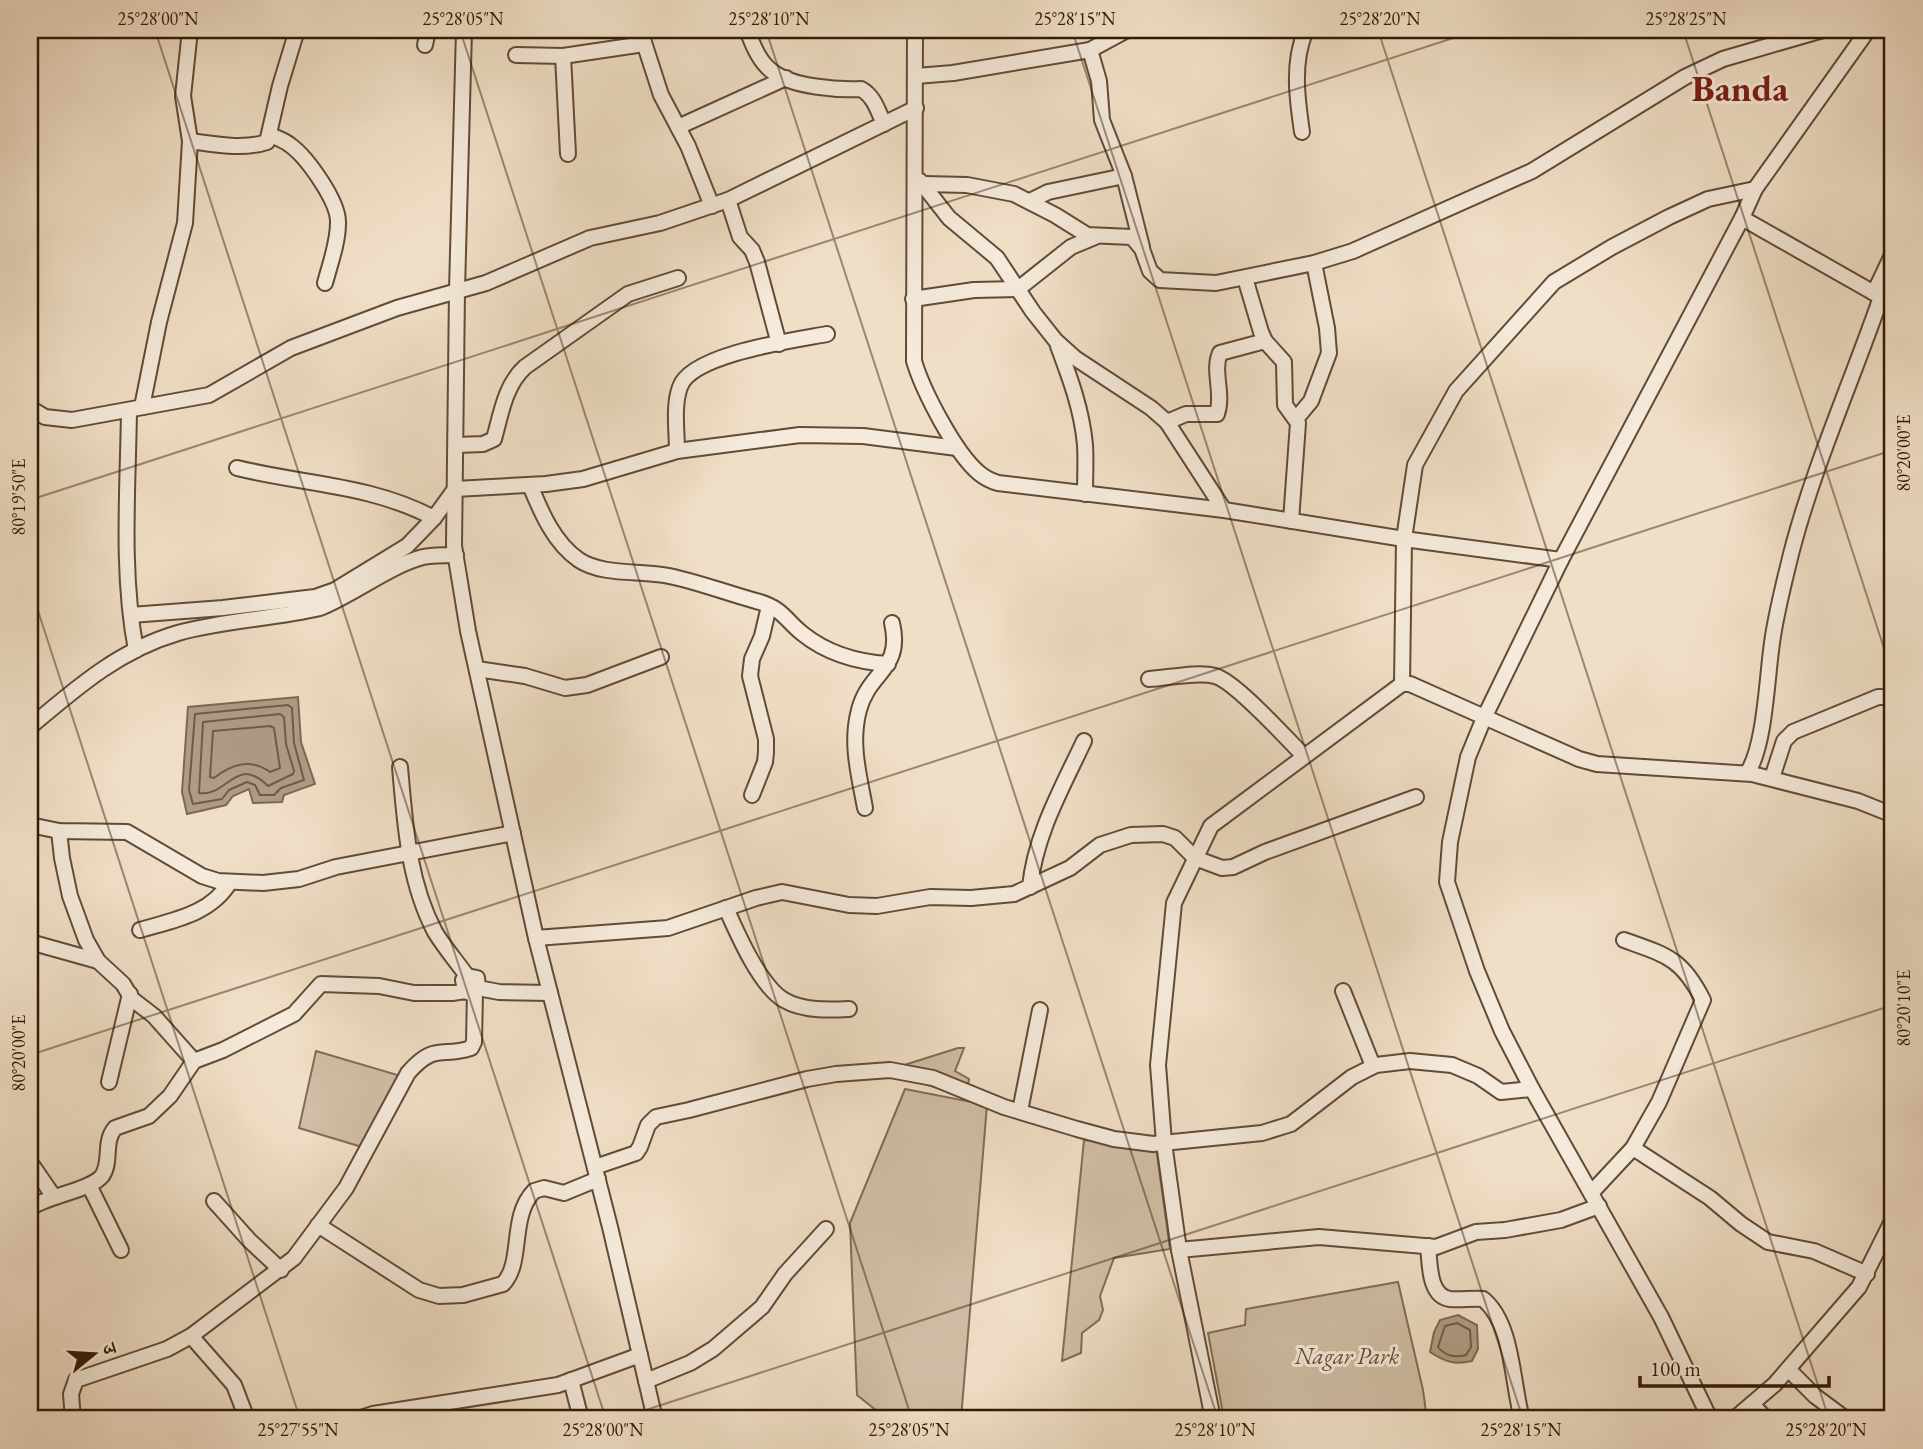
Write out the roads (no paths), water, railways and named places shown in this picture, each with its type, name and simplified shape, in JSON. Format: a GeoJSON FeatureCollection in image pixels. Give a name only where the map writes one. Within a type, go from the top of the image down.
{"type":"FeatureCollection","features":[{"type":"Feature","properties":{"kind":"street"},"geometry":{"type":"LineString","coordinates":[[136,647],[131,620],[135,409],[186,223],[190,141],[183,96],[190,30]]}},
{"type":"Feature","properties":{"kind":"street"},"geometry":{"type":"LineString","coordinates":[[190,141],[227,145],[267,142],[297,30]]}},
{"type":"Feature","properties":{"kind":"street"},"geometry":{"type":"LineString","coordinates":[[425,45],[428,30]]}},
{"type":"Feature","properties":{"kind":"street"},"geometry":{"type":"LineString","coordinates":[[464,30],[457,290],[456,555],[468,631],[536,937],[656,1419]]}},
{"type":"Feature","properties":{"kind":"street"},"geometry":{"type":"LineString","coordinates":[[747,30],[755,51],[774,74],[826,88],[866,91],[872,96],[884,124]]}},
{"type":"Feature","properties":{"kind":"street"},"geometry":{"type":"LineString","coordinates":[[915,30],[920,181],[913,299],[914,361],[919,378],[957,448],[985,479],[998,483],[1224,510],[1404,539],[1560,560]]}},
{"type":"Feature","properties":{"kind":"street"},"geometry":{"type":"LineString","coordinates":[[916,76],[953,73],[1090,50],[1127,30]]}},
{"type":"Feature","properties":{"kind":"street"},"geometry":{"type":"LineString","coordinates":[[1302,132],[1296,84],[1302,39],[1306,30]]}},
{"type":"Feature","properties":{"kind":"street"},"geometry":{"type":"LineString","coordinates":[[1090,50],[1099,81],[1102,120],[1124,176],[1150,271],[1160,279],[1216,283],[1314,264],[1364,247],[1532,171],[1685,77],[1723,59],[1823,30]]}},
{"type":"Feature","properties":{"kind":"street"},"geometry":{"type":"LineString","coordinates":[[1710,1419],[1661,1317],[1502,1031],[1482,983],[1447,882],[1450,842],[1468,757],[1560,560],[1755,189],[1868,30]]}},
{"type":"Feature","properties":{"kind":"street"},"geometry":{"type":"LineString","coordinates":[[516,55],[563,56],[642,37],[661,95],[688,146],[712,206]]}},
{"type":"Feature","properties":{"kind":"street"},"geometry":{"type":"LineString","coordinates":[[563,56],[568,154]]}},
{"type":"Feature","properties":{"kind":"street"},"geometry":{"type":"LineString","coordinates":[[678,127],[786,78]]}},
{"type":"Feature","properties":{"kind":"street"},"geometry":{"type":"LineString","coordinates":[[30,408],[45,417],[72,420],[209,395],[291,348],[397,308],[486,283],[590,238],[660,223],[728,200],[916,108]]}},
{"type":"Feature","properties":{"kind":"street"},"geometry":{"type":"LineString","coordinates":[[270,135],[290,145],[302,158],[325,188],[337,211],[335,243],[325,283]]}},
{"type":"Feature","properties":{"kind":"street"},"geometry":{"type":"LineString","coordinates":[[1030,201],[1048,192],[1124,176]]}},
{"type":"Feature","properties":{"kind":"street"},"geometry":{"type":"LineString","coordinates":[[920,181],[987,188],[1014,194],[1087,236],[1132,237],[1142,249]]}},
{"type":"Feature","properties":{"kind":"street"},"geometry":{"type":"LineString","coordinates":[[920,181],[949,219],[997,258],[1032,312],[1056,341],[1075,358],[1151,408],[1167,422],[1224,510]]}},
{"type":"Feature","properties":{"kind":"street"},"geometry":{"type":"LineString","coordinates":[[1402,684],[1404,539],[1415,464],[1456,391],[1554,282],[1669,217],[1708,199],[1755,189]]}},
{"type":"Feature","properties":{"kind":"street"},"geometry":{"type":"LineString","coordinates":[[728,200],[740,237],[752,250],[757,262],[779,344]]}},
{"type":"Feature","properties":{"kind":"street"},"geometry":{"type":"LineString","coordinates":[[1742,218],[1883,297]]}},
{"type":"Feature","properties":{"kind":"street"},"geometry":{"type":"LineString","coordinates":[[913,299],[974,290],[1018,289],[1071,247],[1094,237]]}},
{"type":"Feature","properties":{"kind":"street"},"geometry":{"type":"LineString","coordinates":[[1747,773],[1754,764],[1772,640],[1791,554],[1819,467],[1883,297],[1893,253]]}},
{"type":"Feature","properties":{"kind":"street"},"geometry":{"type":"LineString","coordinates":[[1296,419],[1311,401],[1329,353],[1327,328],[1314,264]]}},
{"type":"Feature","properties":{"kind":"street"},"geometry":{"type":"LineString","coordinates":[[457,445],[483,444],[494,439],[511,384],[516,374],[525,367],[628,294],[678,278]]}},
{"type":"Feature","properties":{"kind":"street"},"geometry":{"type":"LineString","coordinates":[[1245,278],[1265,341],[1284,362],[1285,405],[1289,414],[1296,419],[1298,432],[1291,521]]}},
{"type":"Feature","properties":{"kind":"street"},"geometry":{"type":"LineString","coordinates":[[677,451],[677,400],[680,385],[688,375],[708,362],[827,334]]}},
{"type":"Feature","properties":{"kind":"street"},"geometry":{"type":"LineString","coordinates":[[1056,341],[1071,379],[1083,425],[1084,494]]}},
{"type":"Feature","properties":{"kind":"street"},"geometry":{"type":"LineString","coordinates":[[1167,422],[1186,414],[1217,414],[1220,401],[1217,362],[1220,353],[1265,341]]}},
{"type":"Feature","properties":{"kind":"street"},"geometry":{"type":"LineString","coordinates":[[131,620],[325,593],[349,582],[407,546],[434,518],[456,489],[530,485],[599,475],[677,451],[800,435],[863,436],[957,448]]}},
{"type":"Feature","properties":{"kind":"street"},"geometry":{"type":"LineString","coordinates":[[237,468],[276,478],[360,489],[397,500],[434,518]]}},
{"type":"Feature","properties":{"kind":"street"},"geometry":{"type":"LineString","coordinates":[[530,485],[541,513],[560,542],[583,562],[600,568],[681,578],[769,606],[782,612],[806,636],[827,650],[844,657],[888,664]]}},
{"type":"Feature","properties":{"kind":"street"},"geometry":{"type":"LineString","coordinates":[[30,727],[81,684],[136,647],[201,628],[320,608],[412,561],[425,556],[456,555]]}},
{"type":"Feature","properties":{"kind":"street"},"geometry":{"type":"LineString","coordinates":[[752,795],[765,762],[766,739],[750,676],[752,659],[762,636],[769,606]]}},
{"type":"Feature","properties":{"kind":"street"},"geometry":{"type":"LineString","coordinates":[[865,808],[854,744],[858,714],[862,698],[888,664],[896,647],[892,622]]}},
{"type":"Feature","properties":{"kind":"street"},"geometry":{"type":"LineString","coordinates":[[477,669],[525,676],[565,688],[587,685],[661,657]]}},
{"type":"Feature","properties":{"kind":"street"},"geometry":{"type":"LineString","coordinates":[[1149,679],[1208,674],[1221,678],[1246,698],[1304,756]]}},
{"type":"Feature","properties":{"kind":"street"},"geometry":{"type":"LineString","coordinates":[[1213,1419],[1179,1250],[1164,1143],[1158,1065],[1174,903],[1211,826],[1402,684],[1410,684],[1579,759],[1597,764],[1747,773],[1858,801],[1893,815]]}},
{"type":"Feature","properties":{"kind":"street"},"geometry":{"type":"LineString","coordinates":[[1772,778],[1784,741],[1793,732],[1878,697],[1893,697]]}},
{"type":"Feature","properties":{"kind":"street"},"geometry":{"type":"LineString","coordinates":[[1030,887],[1035,857],[1046,821],[1084,741]]}},
{"type":"Feature","properties":{"kind":"street"},"geometry":{"type":"LineString","coordinates":[[74,1419],[71,1394],[76,1380],[167,1349],[191,1336],[294,1258],[346,1188],[408,1073],[419,1060],[428,1055],[471,1048],[474,1042],[477,1006],[471,987],[436,932],[415,881],[409,852],[400,767]]}},
{"type":"Feature","properties":{"kind":"street"},"geometry":{"type":"LineString","coordinates":[[536,937],[668,928],[782,892],[849,905],[877,906],[930,897],[971,898],[1014,894],[1070,868],[1111,839],[1131,835],[1163,834],[1175,838],[1195,858],[1208,864],[1233,867],[1265,852],[1416,797]]}},
{"type":"Feature","properties":{"kind":"street"},"geometry":{"type":"LineString","coordinates":[[30,825],[59,831],[127,832],[202,876],[218,881],[262,883],[299,878],[336,867],[513,832]]}},
{"type":"Feature","properties":{"kind":"street"},"geometry":{"type":"LineString","coordinates":[[59,831],[70,896],[86,940],[98,961],[154,1016],[194,1061]]}},
{"type":"Feature","properties":{"kind":"street"},"geometry":{"type":"LineString","coordinates":[[140,930],[184,918],[204,909],[217,900],[230,882]]}},
{"type":"Feature","properties":{"kind":"street"},"geometry":{"type":"LineString","coordinates":[[726,908],[749,957],[779,997],[800,1007],[849,1009]]}},
{"type":"Feature","properties":{"kind":"street"},"geometry":{"type":"LineString","coordinates":[[1591,1193],[1633,1148],[1659,1102],[1703,1000],[1684,968],[1664,954],[1624,940]]}},
{"type":"Feature","properties":{"kind":"street"},"geometry":{"type":"LineString","coordinates":[[30,942],[98,961]]}},
{"type":"Feature","properties":{"kind":"street"},"geometry":{"type":"LineString","coordinates":[[30,1208],[89,1185],[102,1175],[110,1134],[115,1128],[149,1116],[170,1096],[194,1061],[236,1044],[294,1014],[321,984],[379,986],[414,993],[452,993],[471,987],[499,992],[550,993]]}},
{"type":"Feature","properties":{"kind":"street"},"geometry":{"type":"LineString","coordinates":[[1343,991],[1373,1066]]}},
{"type":"Feature","properties":{"kind":"street"},"geometry":{"type":"LineString","coordinates":[[108,1082],[130,994]]}},
{"type":"Feature","properties":{"kind":"street"},"geometry":{"type":"LineString","coordinates":[[1020,1111],[1040,1010]]}},
{"type":"Feature","properties":{"kind":"street"},"geometry":{"type":"LineString","coordinates":[[318,1225],[419,1290],[439,1296],[463,1295],[503,1284],[512,1270],[523,1208],[534,1191],[544,1188],[564,1193],[636,1153],[648,1125],[656,1116],[836,1074],[890,1070],[933,1078],[1004,1107],[1114,1139],[1153,1144],[1262,1133],[1291,1124],[1352,1077],[1373,1066],[1409,1061],[1452,1065],[1478,1076],[1501,1092],[1532,1089]]}},
{"type":"Feature","properties":{"kind":"street"},"geometry":{"type":"LineString","coordinates":[[1633,1148],[1710,1198],[1768,1242],[1814,1251],[1867,1274]]}},
{"type":"Feature","properties":{"kind":"street"},"geometry":{"type":"LineString","coordinates":[[30,1162],[54,1197]]}},
{"type":"Feature","properties":{"kind":"street"},"geometry":{"type":"LineString","coordinates":[[89,1185],[121,1251]]}},
{"type":"Feature","properties":{"kind":"street"},"geometry":{"type":"LineString","coordinates":[[214,1201],[281,1270]]}},
{"type":"Feature","properties":{"kind":"street"},"geometry":{"type":"LineString","coordinates":[[1179,1250],[1319,1237],[1429,1246],[1454,1242],[1476,1232],[1561,1220],[1599,1206]]}},
{"type":"Feature","properties":{"kind":"street"},"geometry":{"type":"LineString","coordinates":[[1734,1419],[1775,1384],[1859,1287],[1893,1219]]}},
{"type":"Feature","properties":{"kind":"street"},"geometry":{"type":"LineString","coordinates":[[646,1381],[690,1363],[713,1349],[762,1307],[785,1274],[826,1229]]}},
{"type":"Feature","properties":{"kind":"street"},"geometry":{"type":"LineString","coordinates":[[1429,1246],[1434,1284],[1441,1296],[1449,1299],[1483,1298],[1494,1307],[1505,1334],[1522,1419]]}},
{"type":"Feature","properties":{"kind":"street"},"geometry":{"type":"LineString","coordinates":[[191,1336],[234,1385],[247,1419]]}},
{"type":"Feature","properties":{"kind":"street"},"geometry":{"type":"LineString","coordinates":[[358,1419],[373,1414],[558,1385],[640,1354]]}},
{"type":"Feature","properties":{"kind":"street"},"geometry":{"type":"LineString","coordinates":[[1788,1369],[1846,1419]]}},
{"type":"Feature","properties":{"kind":"street"},"geometry":{"type":"LineString","coordinates":[[571,1380],[581,1419]]}},
{"type":"Feature","properties":{"kind":"street"},"geometry":{"type":"LineString","coordinates":[[1752,1404],[1766,1419]]}},
{"type":"Feature","properties":{"kind":"water"},"geometry":{"type":"Polygon","coordinates":[[[298,697],[301,742],[315,784],[284,795],[282,802],[253,803],[249,789],[233,796],[226,805],[187,814],[182,792],[188,707],[298,697]]]}},
{"type":"Feature","properties":{"kind":"water"},"geometry":{"type":"Polygon","coordinates":[[[1458,1315],[1477,1325],[1478,1349],[1472,1361],[1450,1362],[1430,1352],[1434,1332],[1440,1320],[1458,1315]]]}},
{"type":"Feature","properties":{"kind":"district","name":"Banda"},"geometry":{"type":"Point","coordinates":[1740,88]}},
{"type":"Feature","properties":{"kind":"park label","name":"Nagar Park"},"geometry":{"type":"Point","coordinates":[1347,1356]}}]}
